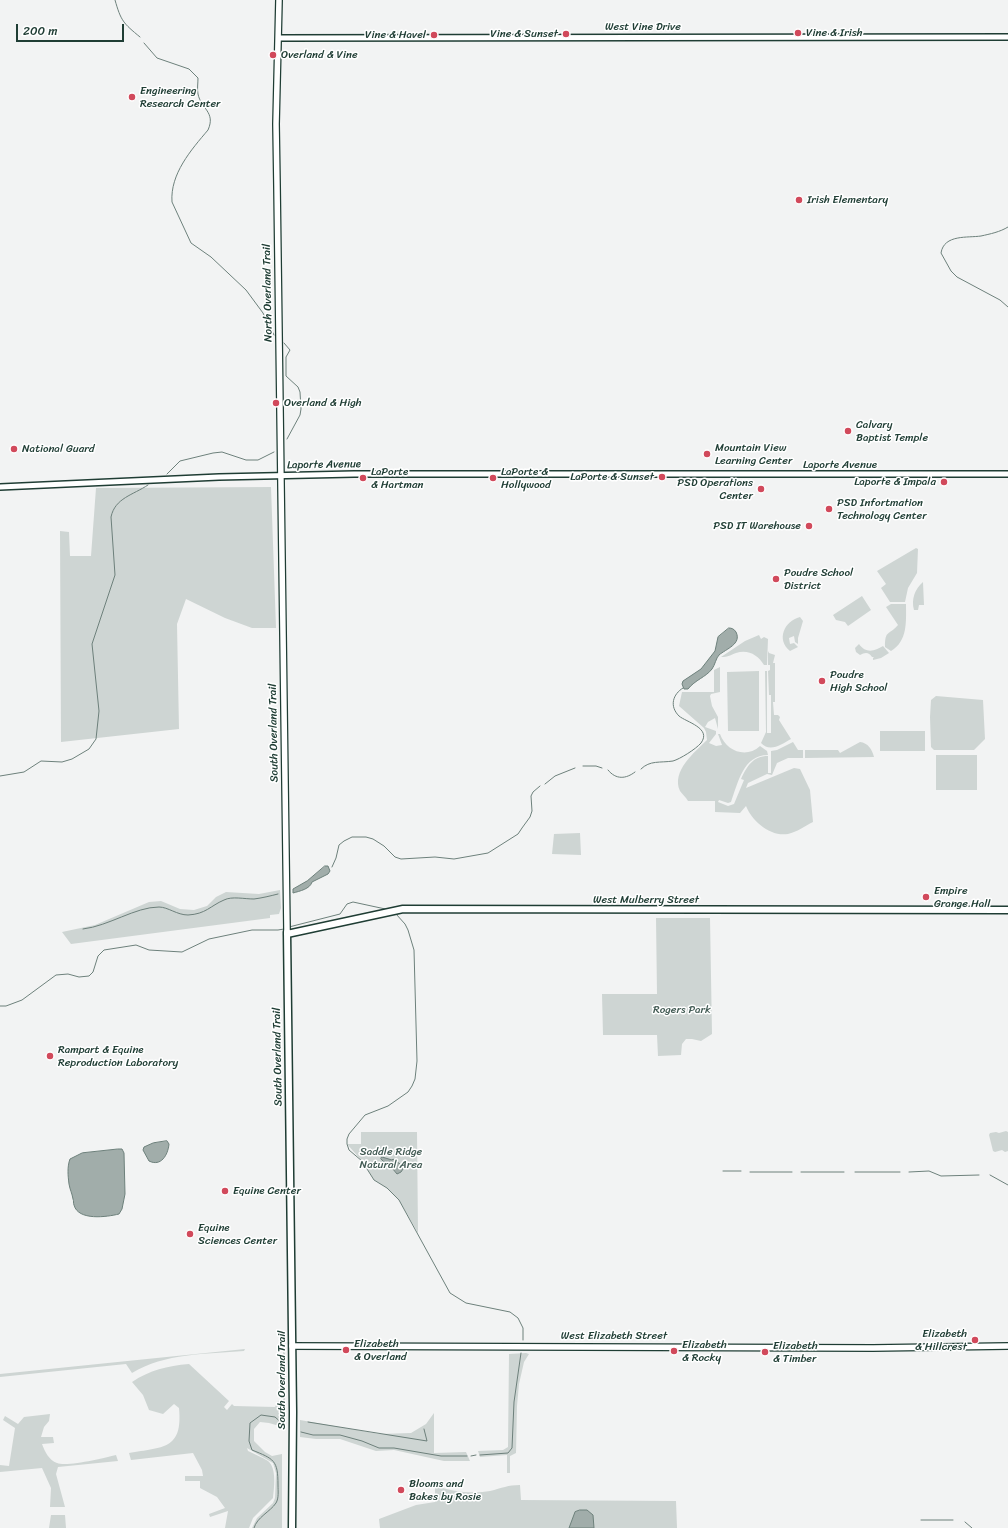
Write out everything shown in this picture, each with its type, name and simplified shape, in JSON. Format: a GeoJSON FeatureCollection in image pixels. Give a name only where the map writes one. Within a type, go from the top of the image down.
{"type":"FeatureCollection","features":[{"type":"Feature","properties":{"kind":"main road","name":"North Overland Trail"},"geometry":{"type":"LineString","coordinates":[[279,0],[276,124],[282,585]]}},
{"type":"Feature","properties":{"kind":"main road","name":"South Overland Trail"},"geometry":{"type":"LineString","coordinates":[[282,585],[292,1346],[292,1528]]}},
{"type":"Feature","properties":{"kind":"main road","name":"West Mulberry Street"},"geometry":{"type":"LineString","coordinates":[[287,930],[403,909],[1008,910]]}},
{"type":"Feature","properties":{"kind":"main road","name":"West Elizabeth Street"},"geometry":{"type":"LineString","coordinates":[[292,1346],[873,1348],[1008,1346]]}},
{"type":"Feature","properties":{"kind":"street","name":"West Vine Drive"},"geometry":{"type":"LineString","coordinates":[[279,38],[1008,37]]}},
{"type":"Feature","properties":{"kind":"street","name":"Laporte Avenue"},"geometry":{"type":"LineString","coordinates":[[0,487],[281,475],[1008,474]]}},
{"type":"Feature","properties":{"kind":"green space"},"geometry":{"type":"Polygon","coordinates":[[[271,487],[276,628],[252,628],[225,618],[186,599],[177,624],[179,729],[61,742],[60,531],[69,532],[70,556],[91,556],[96,488],[271,487]]]}},
{"type":"Feature","properties":{"kind":"green space"},"geometry":{"type":"Polygon","coordinates":[[[916,548],[918,549],[917,573],[908,588],[905,602],[890,602],[881,588],[886,584],[877,571],[916,548]]]}},
{"type":"Feature","properties":{"kind":"green space"},"geometry":{"type":"Polygon","coordinates":[[[923,582],[924,605],[919,605],[918,610],[914,610],[914,594],[923,582]]]}},
{"type":"Feature","properties":{"kind":"green space"},"geometry":{"type":"Polygon","coordinates":[[[862,596],[871,610],[848,626],[845,622],[836,620],[833,615],[862,596]]]}},
{"type":"Feature","properties":{"kind":"green space"},"geometry":{"type":"Polygon","coordinates":[[[891,604],[906,604],[906,624],[901,642],[891,651],[885,647],[886,638],[888,633],[898,625],[886,607],[891,604]]]}},
{"type":"Feature","properties":{"kind":"green space"},"geometry":{"type":"Polygon","coordinates":[[[800,617],[803,621],[798,638],[798,644],[795,642],[794,636],[789,638],[790,644],[794,643],[798,647],[790,651],[783,642],[784,631],[790,622],[800,617]]]}},
{"type":"Feature","properties":{"kind":"green space"},"geometry":{"type":"Polygon","coordinates":[[[759,635],[761,639],[764,637],[768,639],[767,665],[764,665],[759,658],[749,652],[740,652],[721,657],[745,641],[759,635]]]}},
{"type":"Feature","properties":{"kind":"green space"},"geometry":{"type":"Polygon","coordinates":[[[859,644],[865,649],[871,651],[883,646],[889,653],[881,658],[873,660],[874,657],[868,653],[860,655],[856,652],[855,648],[859,644]]]}},
{"type":"Feature","properties":{"kind":"green space"},"geometry":{"type":"Polygon","coordinates":[[[768,651],[769,653],[775,655],[773,663],[775,663],[775,702],[773,702],[774,715],[778,715],[780,717],[779,720],[791,739],[776,747],[768,747],[761,743],[766,732],[765,671],[767,671],[767,733],[771,733],[771,695],[769,695],[768,671],[770,670],[770,665],[768,665],[768,651]]]}},
{"type":"Feature","properties":{"kind":"green space"},"geometry":{"type":"Polygon","coordinates":[[[720,667],[720,692],[711,694],[710,696],[712,706],[718,717],[718,729],[715,718],[708,722],[705,727],[716,731],[716,734],[709,743],[716,746],[722,745],[718,734],[720,734],[727,745],[732,749],[749,752],[760,746],[767,751],[768,755],[760,756],[747,765],[739,779],[731,802],[728,803],[719,800],[718,802],[728,806],[734,804],[744,780],[741,779],[751,763],[758,758],[768,756],[768,773],[771,773],[771,751],[777,750],[793,742],[798,750],[803,750],[803,758],[788,758],[777,763],[772,775],[767,774],[748,783],[746,788],[794,768],[800,769],[810,790],[813,822],[788,834],[775,833],[762,827],[749,812],[746,806],[740,813],[715,812],[715,801],[688,801],[680,791],[678,784],[681,769],[691,756],[707,740],[704,728],[679,706],[682,692],[714,692],[714,670],[720,667]]]}},
{"type":"Feature","properties":{"kind":"green space"},"geometry":{"type":"Polygon","coordinates":[[[759,671],[759,731],[728,731],[727,672],[759,671]]]}},
{"type":"Feature","properties":{"kind":"green space"},"geometry":{"type":"Polygon","coordinates":[[[936,696],[983,700],[985,739],[974,750],[934,750],[931,747],[931,700],[936,696]]]}},
{"type":"Feature","properties":{"kind":"green space"},"geometry":{"type":"Polygon","coordinates":[[[880,731],[925,731],[925,751],[880,751],[880,731]]]}},
{"type":"Feature","properties":{"kind":"green space"},"geometry":{"type":"Polygon","coordinates":[[[860,742],[869,747],[874,757],[805,758],[805,750],[838,750],[840,753],[860,742]]]}},
{"type":"Feature","properties":{"kind":"green space"},"geometry":{"type":"Polygon","coordinates":[[[936,755],[977,755],[977,790],[936,790],[936,755]]]}},
{"type":"Feature","properties":{"kind":"green space"},"geometry":{"type":"Polygon","coordinates":[[[580,833],[581,855],[552,854],[554,834],[580,833]]]}},
{"type":"Feature","properties":{"kind":"green space"},"geometry":{"type":"Polygon","coordinates":[[[280,890],[281,908],[279,914],[270,915],[270,918],[71,944],[62,932],[95,925],[149,902],[161,901],[180,909],[194,910],[207,906],[216,897],[226,892],[259,894],[280,890]]]}},
{"type":"Feature","properties":{"kind":"green space","name":"Rogers Park"},"geometry":{"type":"Polygon","coordinates":[[[656,918],[710,918],[712,1034],[701,1041],[686,1039],[682,1044],[681,1055],[658,1056],[657,1035],[603,1035],[602,994],[657,994],[656,918]]]}},
{"type":"Feature","properties":{"kind":"green space","name":"Saddle Ridge Natural Area"},"geometry":{"type":"Polygon","coordinates":[[[361,1132],[417,1132],[418,1233],[399,1200],[387,1188],[374,1180],[362,1161],[347,1144],[361,1144],[361,1132]]]}},
{"type":"Feature","properties":{"kind":"green space"},"geometry":{"type":"Polygon","coordinates":[[[1008,1132],[1008,1151],[993,1151],[989,1135],[990,1133],[1008,1132]]]}},
{"type":"Feature","properties":{"kind":"green space"},"geometry":{"type":"Polygon","coordinates":[[[245,1349],[244,1351],[172,1358],[145,1366],[132,1373],[126,1364],[0,1377],[0,1374],[245,1349]]]}},
{"type":"Feature","properties":{"kind":"green space"},"geometry":{"type":"Polygon","coordinates":[[[283,1352],[285,1353],[285,1419],[283,1420],[283,1427],[260,1422],[254,1429],[254,1441],[265,1452],[272,1456],[282,1454],[282,1528],[252,1528],[257,1518],[273,1503],[275,1498],[276,1473],[273,1463],[247,1448],[248,1451],[268,1461],[273,1468],[274,1473],[273,1498],[253,1518],[249,1528],[225,1528],[228,1511],[210,1517],[209,1514],[225,1508],[217,1497],[200,1488],[200,1481],[185,1481],[185,1476],[203,1476],[202,1470],[193,1453],[131,1460],[129,1453],[161,1447],[168,1444],[174,1439],[178,1432],[179,1422],[179,1408],[174,1404],[163,1414],[149,1410],[143,1395],[132,1382],[145,1374],[159,1369],[189,1364],[229,1401],[224,1407],[227,1410],[232,1404],[234,1406],[275,1407],[278,1401],[283,1401],[283,1352]]]}},
{"type":"Feature","properties":{"kind":"green space"},"geometry":{"type":"Polygon","coordinates":[[[509,1354],[529,1354],[524,1362],[519,1384],[516,1453],[510,1456],[510,1473],[507,1473],[507,1455],[480,1457],[478,1451],[503,1450],[508,1447],[509,1354]]]}},
{"type":"Feature","properties":{"kind":"green space"},"geometry":{"type":"Polygon","coordinates":[[[434,1413],[434,1453],[466,1452],[470,1461],[444,1461],[394,1450],[376,1451],[340,1439],[300,1437],[300,1420],[380,1434],[411,1433],[426,1424],[434,1413]]]}},
{"type":"Feature","properties":{"kind":"green space"},"geometry":{"type":"Polygon","coordinates":[[[50,1414],[49,1421],[44,1427],[41,1437],[53,1437],[54,1443],[42,1444],[44,1450],[54,1462],[69,1464],[116,1455],[118,1461],[58,1467],[56,1474],[65,1507],[50,1507],[51,1488],[42,1468],[0,1472],[0,1465],[9,1466],[15,1428],[3,1420],[5,1416],[18,1424],[24,1417],[50,1414]]]}},
{"type":"Feature","properties":{"kind":"green space"},"geometry":{"type":"Polygon","coordinates":[[[435,1485],[455,1491],[477,1492],[520,1485],[521,1500],[676,1501],[677,1528],[380,1528],[379,1519],[416,1505],[435,1502],[435,1485]]]}},
{"type":"Feature","properties":{"kind":"green space"},"geometry":{"type":"Polygon","coordinates":[[[51,1515],[65,1515],[66,1528],[49,1528],[51,1515]]]}},
{"type":"Feature","properties":{"kind":"shaded area"},"geometry":{"type":"Polygon","coordinates":[[[729,628],[736,632],[737,640],[735,643],[719,655],[710,672],[688,689],[684,689],[682,684],[683,681],[701,669],[715,651],[718,637],[729,628]]]}},
{"type":"Feature","properties":{"kind":"shaded area"},"geometry":{"type":"Polygon","coordinates":[[[325,866],[328,866],[330,871],[328,874],[312,882],[307,888],[293,893],[293,889],[307,881],[325,866]]]}},
{"type":"Feature","properties":{"kind":"shaded area"},"geometry":{"type":"Polygon","coordinates":[[[167,1141],[169,1144],[163,1159],[157,1162],[149,1161],[143,1150],[144,1147],[153,1143],[167,1141]]]}},
{"type":"Feature","properties":{"kind":"shaded area"},"geometry":{"type":"Polygon","coordinates":[[[122,1149],[124,1153],[125,1194],[122,1209],[119,1214],[101,1217],[81,1214],[74,1205],[69,1186],[68,1165],[70,1159],[82,1153],[122,1149]]]}},
{"type":"Feature","properties":{"kind":"shaded area"},"geometry":{"type":"Polygon","coordinates":[[[382,1157],[393,1159],[400,1164],[403,1169],[401,1172],[397,1174],[381,1159],[382,1157]]]}},
{"type":"Feature","properties":{"kind":"shaded area"},"geometry":{"type":"Polygon","coordinates":[[[587,1510],[593,1515],[594,1528],[569,1528],[575,1512],[587,1510]]]}},
{"type":"Feature","properties":{"kind":"waterway"},"geometry":{"type":"LineString","coordinates":[[115,0],[123,21],[140,37]]}},
{"type":"Feature","properties":{"kind":"waterway"},"geometry":{"type":"LineString","coordinates":[[144,43],[157,58],[189,69],[198,78],[198,94],[210,119],[208,130],[189,154],[178,172],[174,182],[172,202],[191,243],[211,257],[246,290],[263,313],[274,335]]}},
{"type":"Feature","properties":{"kind":"waterway"},"geometry":{"type":"LineString","coordinates":[[1008,227],[998,232],[976,237],[957,238],[947,243],[943,247],[941,253],[951,271],[957,277],[1000,300],[1008,307]]}},
{"type":"Feature","properties":{"kind":"waterway"},"geometry":{"type":"LineString","coordinates":[[284,343],[290,350],[286,357],[286,376],[298,387],[300,392],[301,409],[300,415],[287,439]]}},
{"type":"Feature","properties":{"kind":"waterway"},"geometry":{"type":"LineString","coordinates":[[167,474],[180,461],[213,453],[222,452],[246,460],[258,460],[274,452]]}},
{"type":"Feature","properties":{"kind":"waterway"},"geometry":{"type":"LineString","coordinates":[[0,776],[24,772],[41,761],[62,762],[72,759],[89,749],[96,739],[99,711],[92,644],[115,575],[111,517],[116,505],[148,485]]}},
{"type":"Feature","properties":{"kind":"waterway"},"geometry":{"type":"LineString","coordinates":[[641,769],[648,764],[676,760],[692,751],[704,738],[701,729],[679,716],[674,708],[673,704],[675,697],[683,688]]}},
{"type":"Feature","properties":{"kind":"waterway"},"geometry":{"type":"LineString","coordinates":[[583,766],[596,766],[602,768]]}},
{"type":"Feature","properties":{"kind":"waterway"},"geometry":{"type":"LineString","coordinates":[[545,784],[555,776],[575,768]]}},
{"type":"Feature","properties":{"kind":"waterway"},"geometry":{"type":"LineString","coordinates":[[608,770],[614,776],[618,777],[625,777],[635,772]]}},
{"type":"Feature","properties":{"kind":"waterway"},"geometry":{"type":"LineString","coordinates":[[332,867],[339,845],[352,837],[366,837],[373,839],[384,846],[395,857],[401,859],[435,857],[454,859],[488,853],[518,834],[530,817],[532,811],[531,796],[540,786]]}},
{"type":"Feature","properties":{"kind":"waterway"},"geometry":{"type":"LineString","coordinates":[[83,929],[150,908],[162,907],[180,914],[188,915],[204,911],[227,899],[254,899],[278,894]]}},
{"type":"Feature","properties":{"kind":"waterway"},"geometry":{"type":"LineString","coordinates":[[289,927],[340,914],[347,904],[353,902],[390,910]]}},
{"type":"Feature","properties":{"kind":"waterway"},"geometry":{"type":"LineString","coordinates":[[396,914],[405,924],[414,950],[417,1061],[415,1079],[408,1092],[388,1106],[365,1115],[349,1134],[347,1144],[349,1150],[362,1161],[374,1180],[387,1188],[399,1200],[450,1293],[466,1303],[510,1312],[518,1318],[523,1328],[523,1340]]}},
{"type":"Feature","properties":{"kind":"waterway"},"geometry":{"type":"LineString","coordinates":[[0,1006],[6,1006],[22,1000],[56,975],[68,974],[79,977],[89,976],[93,972],[98,956],[104,950],[136,945],[149,950],[182,952],[209,939],[252,930],[284,929]]}},
{"type":"Feature","properties":{"kind":"waterway"},"geometry":{"type":"LineString","coordinates":[[723,1171],[741,1171]]}},
{"type":"Feature","properties":{"kind":"waterway"},"geometry":{"type":"LineString","coordinates":[[909,1172],[929,1171],[941,1176],[979,1175]]}},
{"type":"Feature","properties":{"kind":"waterway"},"geometry":{"type":"LineString","coordinates":[[750,1172],[792,1172]]}},
{"type":"Feature","properties":{"kind":"waterway"},"geometry":{"type":"LineString","coordinates":[[801,1172],[844,1172]]}},
{"type":"Feature","properties":{"kind":"waterway"},"geometry":{"type":"LineString","coordinates":[[855,1172],[900,1172]]}},
{"type":"Feature","properties":{"kind":"waterway"},"geometry":{"type":"LineString","coordinates":[[990,1175],[1008,1185]]}},
{"type":"Feature","properties":{"kind":"waterway"},"geometry":{"type":"LineString","coordinates":[[480,1455],[508,1453],[512,1448],[514,1402],[521,1353]]}},
{"type":"Feature","properties":{"kind":"waterway"},"geometry":{"type":"LineString","coordinates":[[254,1528],[258,1521],[277,1501],[278,1477],[276,1465],[270,1458],[252,1450],[249,1441],[250,1423],[261,1415],[275,1417],[283,1424]]}},
{"type":"Feature","properties":{"kind":"waterway"},"geometry":{"type":"LineString","coordinates":[[308,1422],[427,1441],[424,1429]]}},
{"type":"Feature","properties":{"kind":"waterway"},"geometry":{"type":"LineString","coordinates":[[301,1432],[313,1435],[340,1435],[362,1441],[379,1448],[394,1448],[441,1456],[467,1456]]}},
{"type":"Feature","properties":{"kind":"waterway"},"geometry":{"type":"LineString","coordinates":[[471,1456],[476,1455]]}},
{"type":"Feature","properties":{"kind":"waterway"},"geometry":{"type":"LineString","coordinates":[[921,1520],[953,1520]]}},
{"type":"Feature","properties":{"kind":"waterway"},"geometry":{"type":"LineString","coordinates":[[965,1522],[972,1528]]}},
{"type":"Feature","properties":{"kind":"place","name":"Vine & Irish"},"geometry":{"type":"Point","coordinates":[798,33]}},
{"type":"Feature","properties":{"kind":"place","name":"Vine & Sunset"},"geometry":{"type":"Point","coordinates":[566,34]}},
{"type":"Feature","properties":{"kind":"place","name":"Vine & Havel"},"geometry":{"type":"Point","coordinates":[434,35]}},
{"type":"Feature","properties":{"kind":"place","name":"Overland & Vine"},"geometry":{"type":"Point","coordinates":[273,55]}},
{"type":"Feature","properties":{"kind":"place","name":"Engineering Research Center"},"geometry":{"type":"Point","coordinates":[132,97]}},
{"type":"Feature","properties":{"kind":"place","name":"Irish Elementary"},"geometry":{"type":"Point","coordinates":[799,200]}},
{"type":"Feature","properties":{"kind":"place","name":"Overland & High"},"geometry":{"type":"Point","coordinates":[276,403]}},
{"type":"Feature","properties":{"kind":"place","name":"Calvary Baptist Temple"},"geometry":{"type":"Point","coordinates":[848,431]}},
{"type":"Feature","properties":{"kind":"place","name":"National Guard"},"geometry":{"type":"Point","coordinates":[14,449]}},
{"type":"Feature","properties":{"kind":"place","name":"Mountain View Learning Center"},"geometry":{"type":"Point","coordinates":[707,454]}},
{"type":"Feature","properties":{"kind":"place","name":"LaPorte & Sunset"},"geometry":{"type":"Point","coordinates":[662,477]}},
{"type":"Feature","properties":{"kind":"place","name":"LaPorte & Hartman"},"geometry":{"type":"Point","coordinates":[363,478]}},
{"type":"Feature","properties":{"kind":"place","name":"LaPorte & Hollywood"},"geometry":{"type":"Point","coordinates":[493,478]}},
{"type":"Feature","properties":{"kind":"place","name":"Laporte & Impala"},"geometry":{"type":"Point","coordinates":[944,482]}},
{"type":"Feature","properties":{"kind":"place","name":"PSD Operations Center"},"geometry":{"type":"Point","coordinates":[761,489]}},
{"type":"Feature","properties":{"kind":"place","name":"PSD Infortmation Technology Center"},"geometry":{"type":"Point","coordinates":[829,509]}},
{"type":"Feature","properties":{"kind":"place","name":"PSD IT Warehouse"},"geometry":{"type":"Point","coordinates":[809,526]}},
{"type":"Feature","properties":{"kind":"place","name":"Poudre School District"},"geometry":{"type":"Point","coordinates":[776,579]}},
{"type":"Feature","properties":{"kind":"place","name":"Poudre High School"},"geometry":{"type":"Point","coordinates":[822,681]}},
{"type":"Feature","properties":{"kind":"place","name":"Empire Grange Hall"},"geometry":{"type":"Point","coordinates":[926,897]}},
{"type":"Feature","properties":{"kind":"place","name":"Rampart & Equine Reproduction Laboratory"},"geometry":{"type":"Point","coordinates":[50,1056]}},
{"type":"Feature","properties":{"kind":"place","name":"Equine Center"},"geometry":{"type":"Point","coordinates":[225,1191]}},
{"type":"Feature","properties":{"kind":"place","name":"Equine Sciences Center"},"geometry":{"type":"Point","coordinates":[190,1234]}},
{"type":"Feature","properties":{"kind":"place","name":"Elizabeth & Hillcrest"},"geometry":{"type":"Point","coordinates":[975,1340]}},
{"type":"Feature","properties":{"kind":"place","name":"Elizabeth & Overland"},"geometry":{"type":"Point","coordinates":[346,1350]}},
{"type":"Feature","properties":{"kind":"place","name":"Elizabeth & Rocky"},"geometry":{"type":"Point","coordinates":[674,1351]}},
{"type":"Feature","properties":{"kind":"place","name":"Elizabeth & Timber"},"geometry":{"type":"Point","coordinates":[765,1352]}},
{"type":"Feature","properties":{"kind":"place","name":"Blooms and Bakes by Rosie"},"geometry":{"type":"Point","coordinates":[401,1490]}}]}
